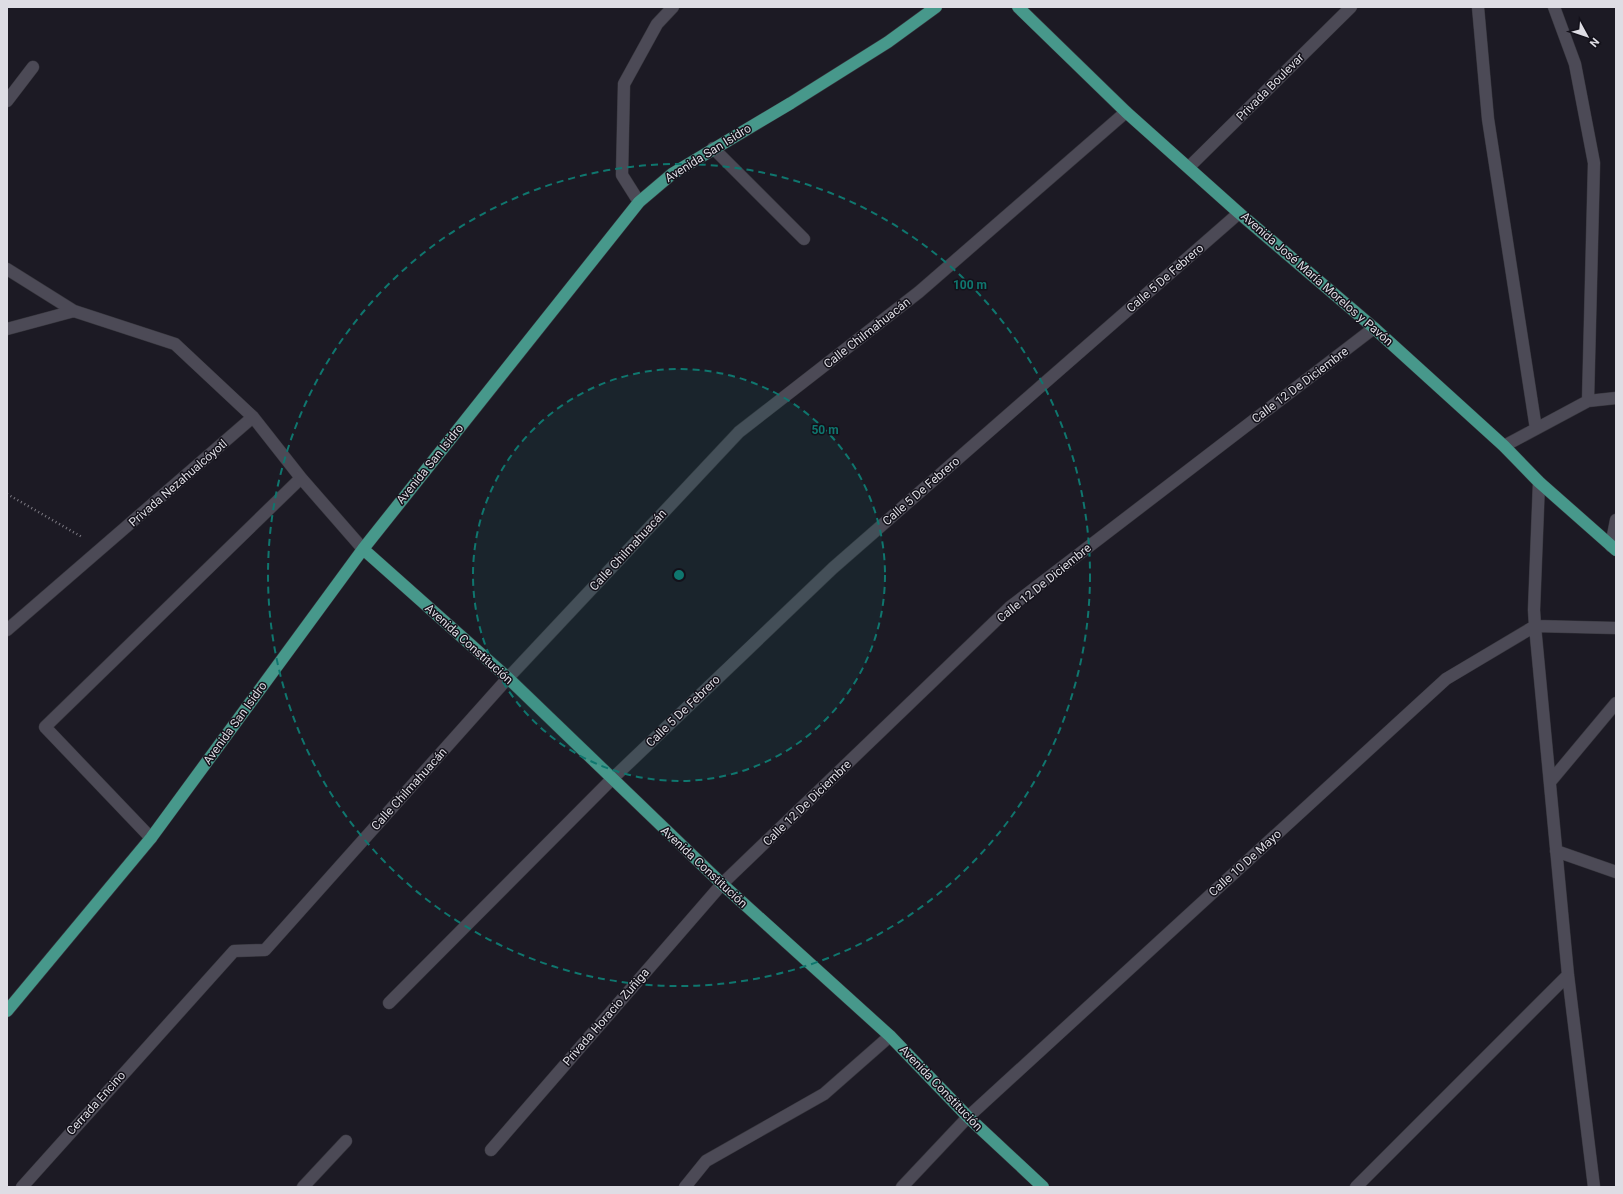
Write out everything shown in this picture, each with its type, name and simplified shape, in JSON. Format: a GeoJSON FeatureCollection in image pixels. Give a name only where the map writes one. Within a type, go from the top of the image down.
{"type":"FeatureCollection","features":[{"type":"Feature","properties":{"kind":"main road","name":"Avenida San Isidro"},"geometry":{"type":"LineString","coordinates":[[7,1011],[151,838],[363,549],[639,202],[672,174],[862,59],[936,7]]}},
{"type":"Feature","properties":{"kind":"main road","name":"Avenida José María Morelos y Pavón"},"geometry":{"type":"LineString","coordinates":[[1018,7],[1126,112],[1239,213],[1374,328],[1504,446],[1539,482],[1614,548]]}},
{"type":"Feature","properties":{"kind":"main road","name":"Avenida Constitución"},"geometry":{"type":"LineString","coordinates":[[363,549],[508,678],[611,780],[722,884],[890,1036],[968,1117],[1043,1187]]}},
{"type":"Feature","properties":{"kind":"street"},"geometry":{"type":"LineString","coordinates":[[639,202],[622,175],[624,84],[657,24],[673,7]]}},
{"type":"Feature","properties":{"kind":"street","name":"Privada Boulevar"},"geometry":{"type":"LineString","coordinates":[[1189,167],[1351,7]]}},
{"type":"Feature","properties":{"kind":"street"},"geometry":{"type":"LineString","coordinates":[[1478,7],[1488,119],[1536,429]]}},
{"type":"Feature","properties":{"kind":"street"},"geometry":{"type":"LineString","coordinates":[[1554,7],[1575,64],[1594,163],[1588,401]]}},
{"type":"Feature","properties":{"kind":"street"},"geometry":{"type":"LineString","coordinates":[[7,101],[33,67]]}},
{"type":"Feature","properties":{"kind":"street","name":"Calle Chilmahuacán"},"geometry":{"type":"LineString","coordinates":[[170,1020],[234,952],[265,950],[508,678],[740,432],[919,292],[1126,112]]}},
{"type":"Feature","properties":{"kind":"street"},"geometry":{"type":"LineString","coordinates":[[713,148],[804,239]]}},
{"type":"Feature","properties":{"kind":"street","name":"Calle 5 De Febrero"},"geometry":{"type":"LineString","coordinates":[[389,1003],[611,780],[833,568],[1239,213]]}},
{"type":"Feature","properties":{"kind":"street"},"geometry":{"type":"LineString","coordinates":[[7,269],[74,311],[175,344],[253,417],[301,478],[363,549]]}},
{"type":"Feature","properties":{"kind":"street"},"geometry":{"type":"LineString","coordinates":[[7,329],[74,311]]}},
{"type":"Feature","properties":{"kind":"street","name":"Calle 12 De Diciembre"},"geometry":{"type":"LineString","coordinates":[[722,884],[1010,607],[1374,328]]}},
{"type":"Feature","properties":{"kind":"street"},"geometry":{"type":"LineString","coordinates":[[1504,446],[1588,401],[1616,398]]}},
{"type":"Feature","properties":{"kind":"street","name":"Privada Nezahualcóyotl"},"geometry":{"type":"LineString","coordinates":[[7,630],[102,548],[155,505],[253,417]]}},
{"type":"Feature","properties":{"kind":"street"},"geometry":{"type":"LineString","coordinates":[[151,838],[45,727],[301,478]]}},
{"type":"Feature","properties":{"kind":"street"},"geometry":{"type":"LineString","coordinates":[[1539,482],[1534,610],[1568,975],[1594,1187]]}},
{"type":"Feature","properties":{"kind":"street"},"geometry":{"type":"LineString","coordinates":[[1614,548],[1616,520]]}},
{"type":"Feature","properties":{"kind":"street"},"geometry":{"type":"LineString","coordinates":[[1536,626],[1616,628]]}},
{"type":"Feature","properties":{"kind":"street","name":"Calle 10 De Mayo"},"geometry":{"type":"LineString","coordinates":[[902,1187],[968,1117],[1446,679],[1536,626]]}},
{"type":"Feature","properties":{"kind":"street"},"geometry":{"type":"LineString","coordinates":[[1550,782],[1616,703]]}},
{"type":"Feature","properties":{"kind":"street"},"geometry":{"type":"LineString","coordinates":[[1556,851],[1616,872]]}},
{"type":"Feature","properties":{"kind":"street","name":"Privada Horacio Zuñiga"},"geometry":{"type":"LineString","coordinates":[[491,1150],[722,884]]}},
{"type":"Feature","properties":{"kind":"street"},"geometry":{"type":"LineString","coordinates":[[1356,1187],[1568,975]]}},
{"type":"Feature","properties":{"kind":"street","name":"Cerrada Encino"},"geometry":{"type":"LineString","coordinates":[[22,1187],[170,1020]]}},
{"type":"Feature","properties":{"kind":"street"},"geometry":{"type":"LineString","coordinates":[[685,1187],[706,1162],[824,1094],[890,1036]]}},
{"type":"Feature","properties":{"kind":"street"},"geometry":{"type":"LineString","coordinates":[[303,1187],[346,1141]]}},
{"type":"Feature","properties":{"kind":"path"},"geometry":{"type":"LineString","coordinates":[[7,494],[102,548]]}}]}
